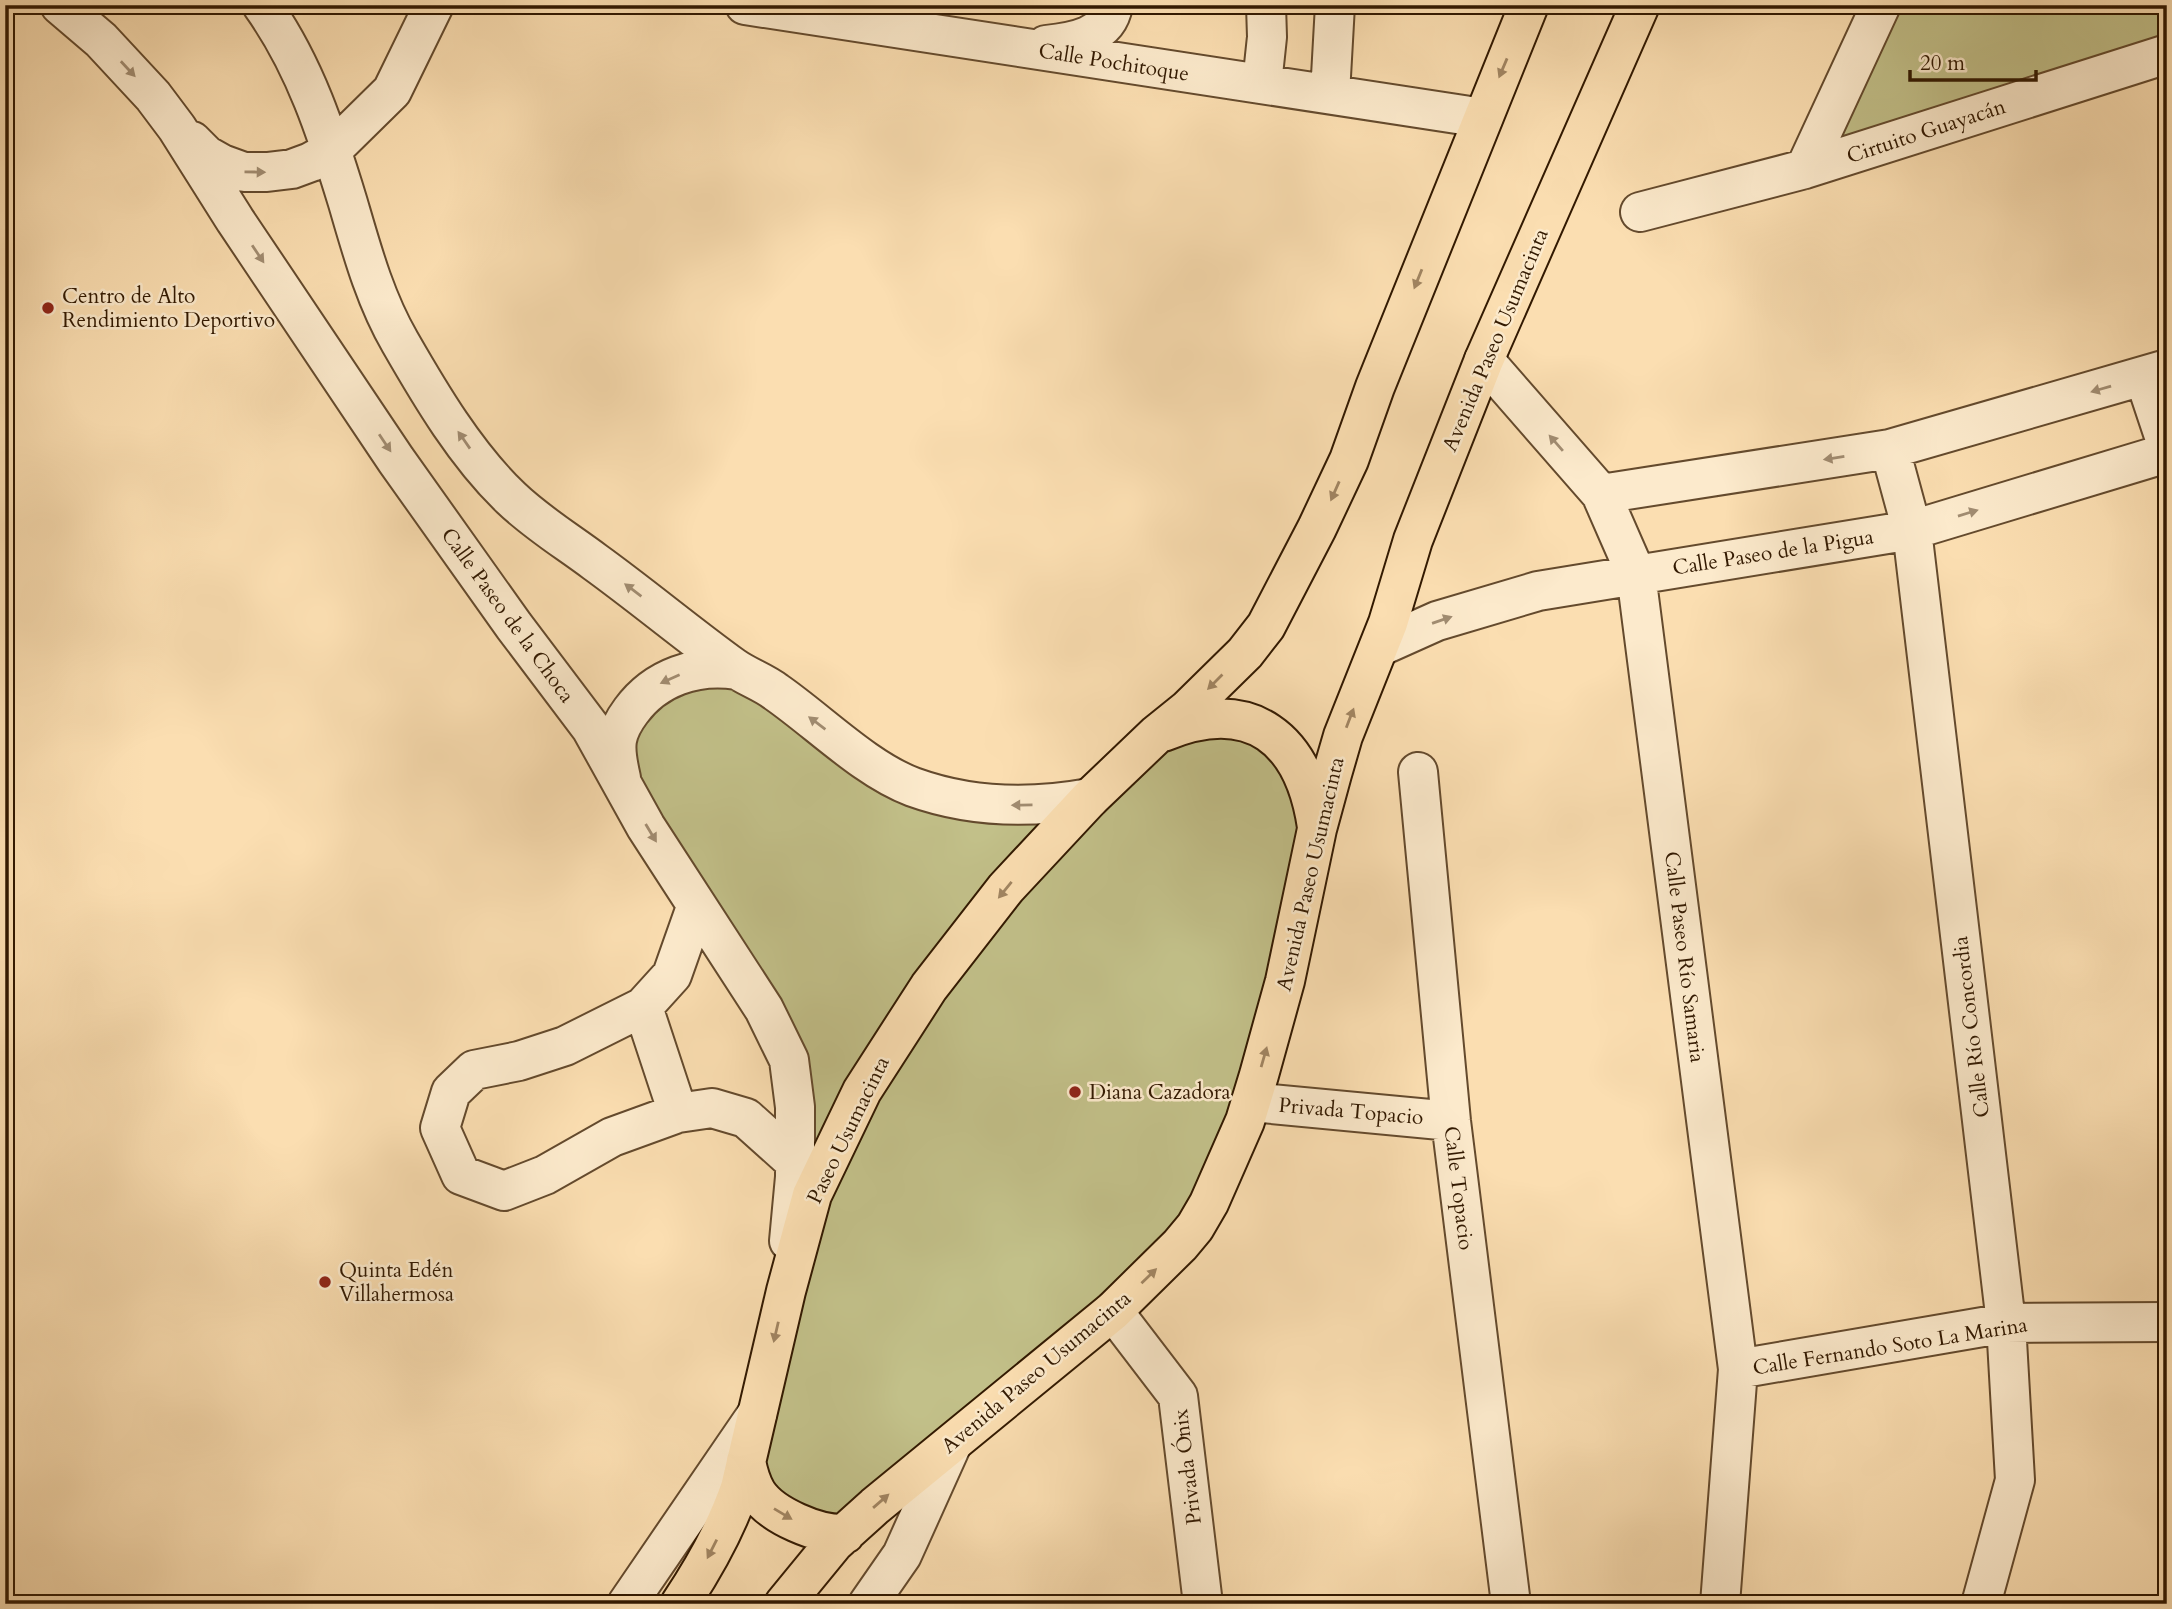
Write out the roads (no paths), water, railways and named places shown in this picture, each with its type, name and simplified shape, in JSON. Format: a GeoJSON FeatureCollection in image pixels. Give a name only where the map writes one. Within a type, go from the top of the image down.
{"type":"FeatureCollection","features":[{"type":"Feature","properties":{"kind":"main road"},"geometry":{"type":"LineString","coordinates":[[1079,810],[1245,653],[1266,626],[1285,593],[1349,460],[1529,5]]}},
{"type":"Feature","properties":{"kind":"main road","name":"Avenida Paseo Usumacinta"},"geometry":{"type":"LineString","coordinates":[[784,1604],[820,1559],[845,1534],[919,1469],[1113,1311],[1195,1227],[1226,1166],[1251,1102],[1284,981],[1317,829],[1343,736],[1379,648],[1413,540],[1484,360],[1640,5]]}},
{"type":"Feature","properties":{"kind":"main road"},"geometry":{"type":"LineString","coordinates":[[1157,734],[1193,722],[1222,720],[1238,720],[1267,730],[1286,747],[1302,773],[1312,799],[1317,829]]}},
{"type":"Feature","properties":{"kind":"main road","name":"Paseo Usumacinta"},"geometry":{"type":"LineString","coordinates":[[680,1604],[699,1575],[733,1510],[812,1195],[862,1091],[929,987],[1006,888],[1079,810]]}},
{"type":"Feature","properties":{"kind":"main road"},"geometry":{"type":"LineString","coordinates":[[746,1461],[758,1495],[769,1505],[797,1522],[822,1532],[845,1534]]}},
{"type":"Feature","properties":{"kind":"street","name":"Calle Paseo de la Choca"},"geometry":{"type":"LineString","coordinates":[[60,5],[95,21],[177,128],[235,220],[396,460],[590,729],[696,906],[753,991],[789,1060],[796,1107],[786,1291]]}},
{"type":"Feature","properties":{"kind":"street"},"geometry":{"type":"LineString","coordinates":[[262,5],[286,41],[303,75],[331,151],[360,248],[398,340],[447,417],[483,467],[511,498],[546,528],[594,561],[737,670],[774,690],[887,775],[911,786],[964,802],[998,806],[1061,803],[1079,810]]}},
{"type":"Feature","properties":{"kind":"street"},"geometry":{"type":"LineString","coordinates":[[177,128],[206,155],[232,169],[244,172],[292,169],[311,162],[331,151],[392,91],[434,5]]}},
{"type":"Feature","properties":{"kind":"street","name":"Calle Pochitoque"},"geometry":{"type":"LineString","coordinates":[[745,5],[1483,118]]}},
{"type":"Feature","properties":{"kind":"street"},"geometry":{"type":"LineString","coordinates":[[1033,49],[1088,37],[1106,23],[1114,5]]}},
{"type":"Feature","properties":{"kind":"street"},"geometry":{"type":"LineString","coordinates":[[1262,84],[1267,37],[1266,5]]}},
{"type":"Feature","properties":{"kind":"street"},"geometry":{"type":"LineString","coordinates":[[1330,94],[1335,5]]}},
{"type":"Feature","properties":{"kind":"street","name":"Cirtuito Guayacán"},"geometry":{"type":"LineString","coordinates":[[1805,169],[1881,5]]}},
{"type":"Feature","properties":{"kind":"street","name":"Cirtuito Guayacán"},"geometry":{"type":"LineString","coordinates":[[1640,212],[1805,169],[2167,54]]}},
{"type":"Feature","properties":{"kind":"street","name":"Calle Paseo Río Samaria"},"geometry":{"type":"LineString","coordinates":[[1484,360],[1601,494],[1636,574],[1738,1369],[1720,1604]]}},
{"type":"Feature","properties":{"kind":"street"},"geometry":{"type":"LineString","coordinates":[[1601,494],[1890,449],[2156,373],[2167,445]]}},
{"type":"Feature","properties":{"kind":"street","name":"Calle Río Concordia"},"geometry":{"type":"LineString","coordinates":[[1890,449],[1912,530],[2006,1323],[2015,1480],[1980,1604]]}},
{"type":"Feature","properties":{"kind":"street","name":"Calle Paseo de la Pigua"},"geometry":{"type":"LineString","coordinates":[[1379,648],[1437,621],[1538,591],[1912,530],[2167,453]]}},
{"type":"Feature","properties":{"kind":"street"},"geometry":{"type":"LineString","coordinates":[[622,783],[616,751],[617,738],[623,723],[639,700],[658,684],[684,673],[710,667],[737,670]]}},
{"type":"Feature","properties":{"kind":"street","name":"Calle Topacio"},"geometry":{"type":"LineString","coordinates":[[1418,772],[1451,1121],[1511,1604]]}},
{"type":"Feature","properties":{"kind":"street"},"geometry":{"type":"LineString","coordinates":[[696,906],[672,975],[643,1007],[565,1046],[474,1070],[452,1092],[440,1128],[461,1175],[504,1191],[545,1175],[612,1137],[678,1113],[712,1108],[746,1118],[795,1162]]}},
{"type":"Feature","properties":{"kind":"street"},"geometry":{"type":"LineString","coordinates":[[643,1007],[678,1113]]}},
{"type":"Feature","properties":{"kind":"street","name":"Privada Topacio"},"geometry":{"type":"LineString","coordinates":[[1251,1102],[1451,1121]]}},
{"type":"Feature","properties":{"kind":"street","name":"Privada Ónix"},"geometry":{"type":"LineString","coordinates":[[1113,1311],[1178,1396],[1203,1604]]}},
{"type":"Feature","properties":{"kind":"street","name":"Calle Fernando Soto La Marina"},"geometry":{"type":"LineString","coordinates":[[1738,1369],[2006,1323],[2167,1322]]}},
{"type":"Feature","properties":{"kind":"street"},"geometry":{"type":"LineString","coordinates":[[627,1604],[757,1414]]}},
{"type":"Feature","properties":{"kind":"street"},"geometry":{"type":"LineString","coordinates":[[868,1604],[902,1555],[952,1444]]}},
{"type":"Feature","properties":{"kind":"place","name":"Centro de Alto Rendimiento Deportivo"},"geometry":{"type":"Point","coordinates":[48,308]}},
{"type":"Feature","properties":{"kind":"place","name":"Diana Cazadora"},"geometry":{"type":"Point","coordinates":[1075,1092]}},
{"type":"Feature","properties":{"kind":"place","name":"Quinta Edén Villahermosa"},"geometry":{"type":"Point","coordinates":[325,1282]}}]}
